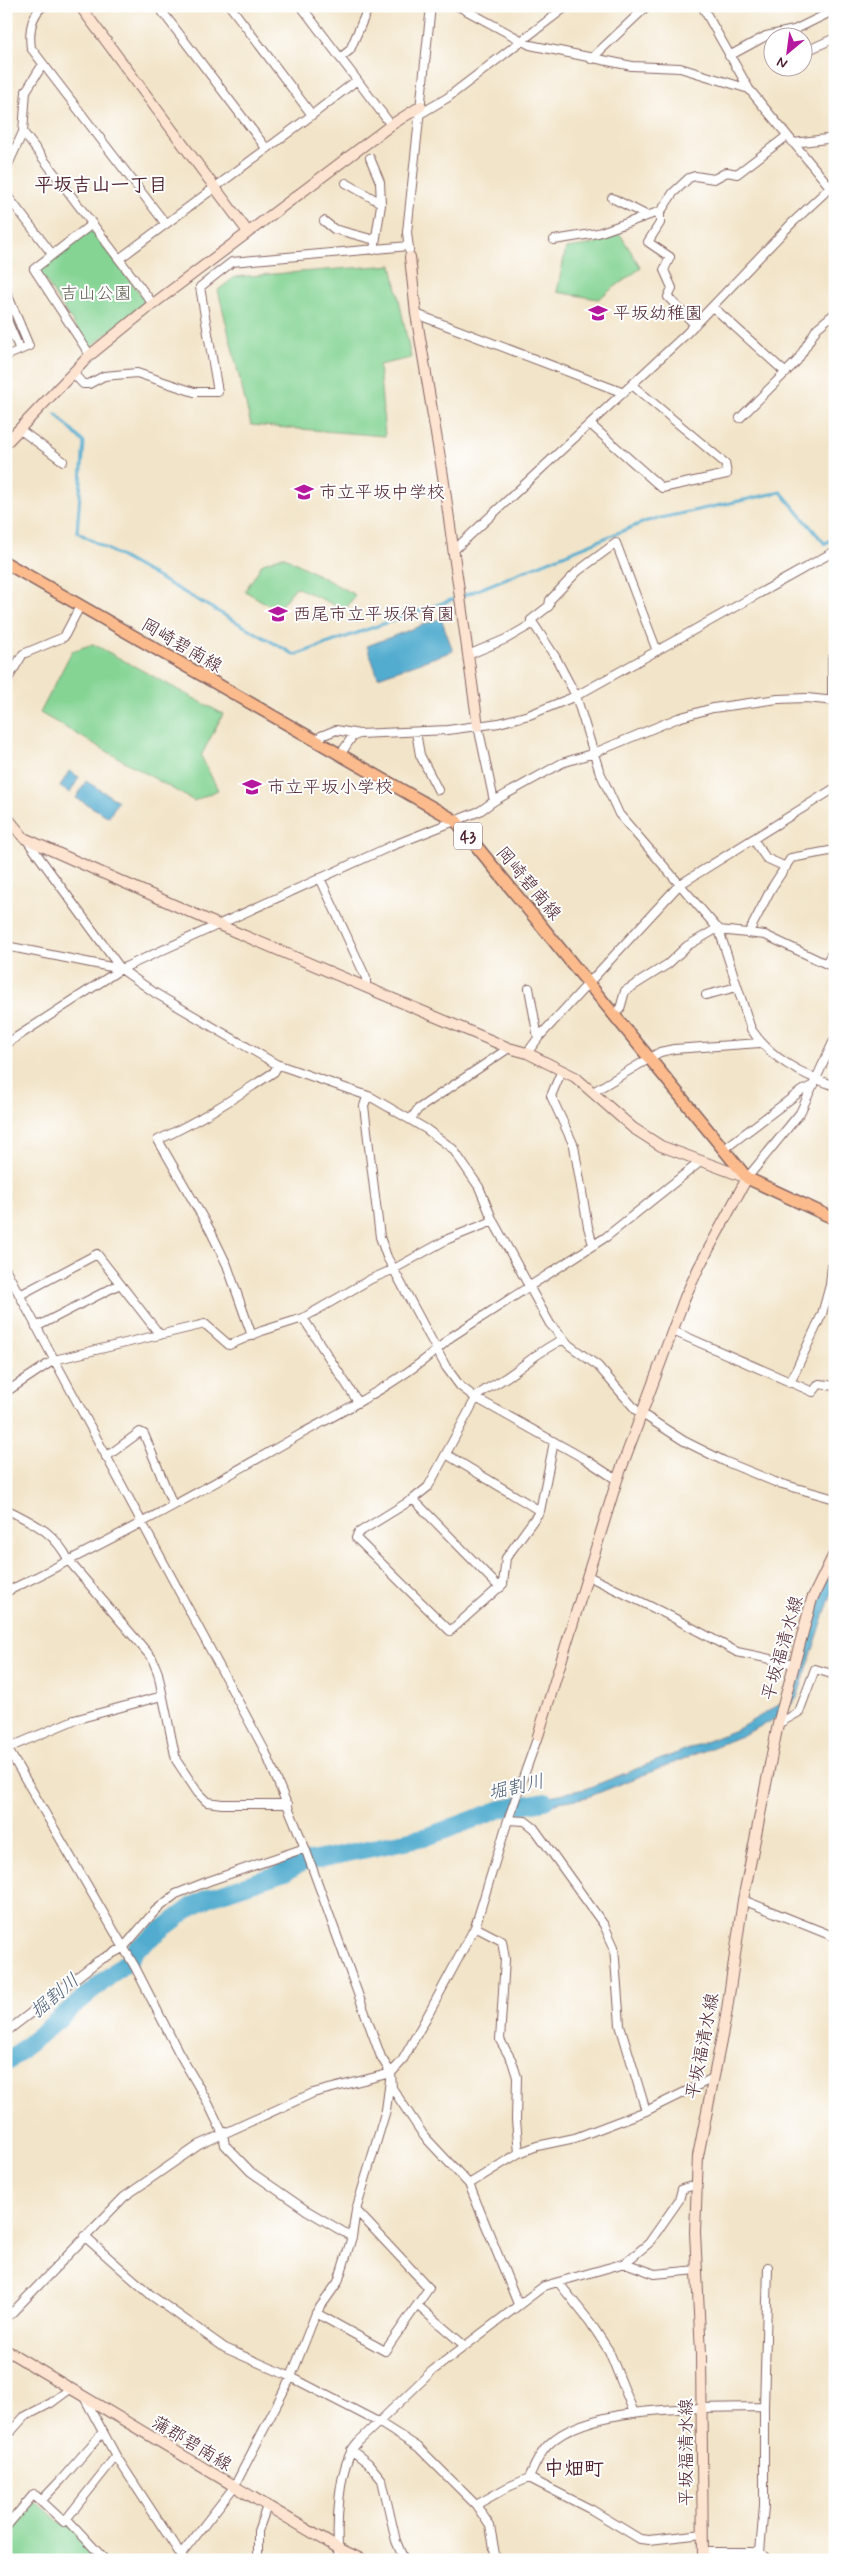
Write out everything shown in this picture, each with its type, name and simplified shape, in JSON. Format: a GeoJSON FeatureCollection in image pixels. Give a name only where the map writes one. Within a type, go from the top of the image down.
{"type":"FeatureCollection","features":[{"type":"Feature","properties":{"kind":"main road","name":"岡崎碧南線"},"geometry":{"type":"LineString","coordinates":[[6,563],[456,821],[747,1178],[835,1219]]}},
{"type":"Feature","properties":{"kind":"street"},"geometry":{"type":"LineString","coordinates":[[43,6],[34,19],[30,38],[32,48],[165,223]]}},
{"type":"Feature","properties":{"kind":"street"},"geometry":{"type":"LineString","coordinates":[[80,6],[248,232]]}},
{"type":"Feature","properties":{"kind":"street"},"geometry":{"type":"LineString","coordinates":[[158,6],[266,148]]}},
{"type":"Feature","properties":{"kind":"street"},"geometry":{"type":"LineString","coordinates":[[230,6],[312,114]]}},
{"type":"Feature","properties":{"kind":"street"},"geometry":{"type":"LineString","coordinates":[[301,6],[391,125]]}},
{"type":"Feature","properties":{"kind":"street"},"geometry":{"type":"LineString","coordinates":[[340,58],[350,50],[369,6]]}},
{"type":"Feature","properties":{"kind":"street"},"geometry":{"type":"LineString","coordinates":[[431,6],[407,232],[416,314],[442,468],[478,726],[494,801]]}},
{"type":"Feature","properties":{"kind":"street"},"geometry":{"type":"LineString","coordinates":[[458,6],[520,40],[544,48],[632,66],[680,68],[749,89]]}},
{"type":"Feature","properties":{"kind":"street"},"geometry":{"type":"LineString","coordinates":[[591,59],[647,6]]}},
{"type":"Feature","properties":{"kind":"street"},"geometry":{"type":"LineString","coordinates":[[702,6],[749,89],[793,143],[832,185],[835,193]]}},
{"type":"Feature","properties":{"kind":"street"},"geometry":{"type":"LineString","coordinates":[[6,443],[90,356],[153,304],[391,125],[447,98],[562,8]]}},
{"type":"Feature","properties":{"kind":"street"},"geometry":{"type":"LineString","coordinates":[[729,56],[766,36],[794,30],[835,10]]}},
{"type":"Feature","properties":{"kind":"street"},"geometry":{"type":"LineString","coordinates":[[814,47],[835,38]]}},
{"type":"Feature","properties":{"kind":"street"},"geometry":{"type":"LineString","coordinates":[[6,169],[23,132],[26,91],[43,64]]}},
{"type":"Feature","properties":{"kind":"street"},"geometry":{"type":"LineString","coordinates":[[119,259],[357,80]]}},
{"type":"Feature","properties":{"kind":"street"},"geometry":{"type":"LineString","coordinates":[[23,132],[153,304]]}},
{"type":"Feature","properties":{"kind":"street"},"geometry":{"type":"LineString","coordinates":[[695,325],[668,297],[672,288],[664,270],[670,257],[648,242],[660,223],[660,212],[673,193],[689,178],[695,176],[714,179],[727,172],[737,174],[787,136]]}},
{"type":"Feature","properties":{"kind":"street"},"geometry":{"type":"LineString","coordinates":[[793,143],[835,138]]}},
{"type":"Feature","properties":{"kind":"street"},"geometry":{"type":"LineString","coordinates":[[370,158],[380,182],[381,203],[374,250]]}},
{"type":"Feature","properties":{"kind":"street"},"geometry":{"type":"LineString","coordinates":[[346,183],[381,203]]}},
{"type":"Feature","properties":{"kind":"street"},"geometry":{"type":"LineString","coordinates":[[453,551],[632,386],[713,307],[792,223],[832,185]]}},
{"type":"Feature","properties":{"kind":"street"},"geometry":{"type":"LineString","coordinates":[[6,194],[52,254]]}},
{"type":"Feature","properties":{"kind":"street"},"geometry":{"type":"LineString","coordinates":[[612,198],[646,215]]}},
{"type":"Feature","properties":{"kind":"street"},"geometry":{"type":"LineString","coordinates":[[554,240],[598,233],[646,215],[660,212]]}},
{"type":"Feature","properties":{"kind":"street"},"geometry":{"type":"LineString","coordinates":[[324,221],[334,229],[375,240]]}},
{"type":"Feature","properties":{"kind":"street"},"geometry":{"type":"LineString","coordinates":[[90,356],[34,269],[92,224]]}},
{"type":"Feature","properties":{"kind":"street"},"geometry":{"type":"LineString","coordinates":[[73,373],[84,384],[89,384],[104,376],[137,373],[194,392],[218,392],[200,287],[232,262],[374,250],[409,252]]}},
{"type":"Feature","properties":{"kind":"street"},"geometry":{"type":"LineString","coordinates":[[6,291],[29,346],[6,356]]}},
{"type":"Feature","properties":{"kind":"street"},"geometry":{"type":"LineString","coordinates":[[713,307],[786,373]]}},
{"type":"Feature","properties":{"kind":"street"},"geometry":{"type":"LineString","coordinates":[[416,314],[624,393]]}},
{"type":"Feature","properties":{"kind":"street"},"geometry":{"type":"LineString","coordinates":[[740,418],[797,361],[817,328],[835,314]]}},
{"type":"Feature","properties":{"kind":"street"},"geometry":{"type":"LineString","coordinates":[[6,318],[22,349]]}},
{"type":"Feature","properties":{"kind":"street"},"geometry":{"type":"LineString","coordinates":[[590,424],[662,488],[726,474],[725,463],[632,386]]}},
{"type":"Feature","properties":{"kind":"street"},"geometry":{"type":"LineString","coordinates":[[19,429],[63,461]]}},
{"type":"Feature","properties":{"kind":"street"},"geometry":{"type":"LineString","coordinates":[[468,655],[506,639],[532,624],[532,620],[549,606],[556,593],[578,571],[616,543],[658,651]]}},
{"type":"Feature","properties":{"kind":"street"},"geometry":{"type":"LineString","coordinates":[[318,742],[321,736],[336,730],[359,734],[416,732],[499,724],[529,715],[576,696],[835,551]]}},
{"type":"Feature","properties":{"kind":"street"},"geometry":{"type":"LineString","coordinates":[[6,682],[23,654],[64,637],[80,606]]}},
{"type":"Feature","properties":{"kind":"street"},"geometry":{"type":"LineString","coordinates":[[532,624],[556,658],[576,696],[611,801],[619,814],[718,929],[744,1014],[760,1043],[778,1058],[816,1082],[835,1086]]}},
{"type":"Feature","properties":{"kind":"street"},"geometry":{"type":"LineString","coordinates":[[6,1044],[121,969],[389,847],[480,811],[562,762],[594,753],[678,718],[713,708],[778,699],[807,698],[833,701],[832,660],[835,655]]}},
{"type":"Feature","properties":{"kind":"street"},"geometry":{"type":"LineString","coordinates":[[416,732],[420,754],[438,790]]}},
{"type":"Feature","properties":{"kind":"street"},"geometry":{"type":"LineString","coordinates":[[340,755],[352,737],[359,734]]}},
{"type":"Feature","properties":{"kind":"street"},"geometry":{"type":"LineString","coordinates":[[527,1053],[538,1038],[679,885],[835,788]]}},
{"type":"Feature","properties":{"kind":"street"},"geometry":{"type":"LineString","coordinates":[[6,816],[121,969],[155,993],[278,1065],[367,1097],[410,1119],[453,1149],[479,1187],[493,1221],[550,1324],[564,1339],[598,1366],[642,1413],[684,1441],[724,1461],[775,1482],[835,1499]]}},
{"type":"Feature","properties":{"kind":"street"},"geometry":{"type":"LineString","coordinates":[[24,838],[219,925],[509,1048],[527,1053],[575,1077],[645,1138],[700,1162],[747,1178]]}},
{"type":"Feature","properties":{"kind":"street"},"geometry":{"type":"LineString","coordinates":[[753,838],[766,858],[786,866]]}},
{"type":"Feature","properties":{"kind":"street"},"geometry":{"type":"LineString","coordinates":[[749,932],[771,890],[786,866],[795,857],[835,850]]}},
{"type":"Feature","properties":{"kind":"street"},"geometry":{"type":"LineString","coordinates":[[320,878],[366,978],[366,986]]}},
{"type":"Feature","properties":{"kind":"street"},"geometry":{"type":"LineString","coordinates":[[614,1014],[620,1009],[625,991],[668,964],[687,946],[718,929],[749,932],[779,940],[835,968]]}},
{"type":"Feature","properties":{"kind":"street"},"geometry":{"type":"LineString","coordinates":[[6,946],[121,969]]}},
{"type":"Feature","properties":{"kind":"street"},"geometry":{"type":"LineString","coordinates":[[826,963],[835,948]]}},
{"type":"Feature","properties":{"kind":"street"},"geometry":{"type":"LineString","coordinates":[[706,995],[737,987]]}},
{"type":"Feature","properties":{"kind":"street"},"geometry":{"type":"LineString","coordinates":[[529,988],[538,1038]]}},
{"type":"Feature","properties":{"kind":"street"},"geometry":{"type":"LineString","coordinates":[[6,2319],[84,2236],[124,2197],[199,2145],[313,2093],[391,2073],[402,2061],[475,1927],[508,1820],[538,1736],[617,1480],[672,1331],[699,1267],[747,1178],[800,1113],[835,1038]]}},
{"type":"Feature","properties":{"kind":"street"},"geometry":{"type":"LineString","coordinates":[[594,1092],[660,1052],[674,1049],[760,1043]]}},
{"type":"Feature","properties":{"kind":"street"},"geometry":{"type":"LineString","coordinates":[[410,1119],[418,1110],[509,1048]]}},
{"type":"Feature","properties":{"kind":"street"},"geometry":{"type":"LineString","coordinates":[[252,1336],[226,1265],[210,1230],[158,1140],[196,1122],[274,1072],[278,1065]]}},
{"type":"Feature","properties":{"kind":"street"},"geometry":{"type":"LineString","coordinates":[[562,1070],[551,1096],[574,1146],[588,1227],[593,1245]]}},
{"type":"Feature","properties":{"kind":"street"},"geometry":{"type":"LineString","coordinates":[[723,1150],[801,1091],[816,1082]]}},
{"type":"Feature","properties":{"kind":"street"},"geometry":{"type":"LineString","coordinates":[[367,1097],[364,1106],[379,1227],[392,1270],[446,1367],[460,1386],[476,1398],[585,1459],[617,1480]]}},
{"type":"Feature","properties":{"kind":"street"},"geometry":{"type":"LineString","coordinates":[[6,1592],[142,1523],[358,1402],[438,1350],[451,1337],[593,1245],[700,1162]]}},
{"type":"Feature","properties":{"kind":"street"},"geometry":{"type":"LineString","coordinates":[[6,1392],[54,1360],[205,1324],[229,1345],[304,1318],[371,1279],[392,1270],[448,1239],[493,1221]]}},
{"type":"Feature","properties":{"kind":"street"},"geometry":{"type":"LineString","coordinates":[[790,1383],[822,1314],[830,1285],[835,1238]]}},
{"type":"Feature","properties":{"kind":"street"},"geometry":{"type":"LineString","coordinates":[[20,1295],[97,1254],[160,1335]]}},
{"type":"Feature","properties":{"kind":"street"},"geometry":{"type":"LineString","coordinates":[[6,1270],[265,1750],[305,1848],[381,2058],[391,2073],[392,2088],[424,2136],[469,2184],[518,2304]]}},
{"type":"Feature","properties":{"kind":"street"},"geometry":{"type":"LineString","coordinates":[[36,1327],[120,1284]]}},
{"type":"Feature","properties":{"kind":"street"},"geometry":{"type":"LineString","coordinates":[[304,1318],[358,1402]]}},
{"type":"Feature","properties":{"kind":"street"},"geometry":{"type":"LineString","coordinates":[[672,1331],[813,1392],[819,1384],[835,1386]]}},
{"type":"Feature","properties":{"kind":"street"},"geometry":{"type":"LineString","coordinates":[[554,1442],[540,1511],[506,1558],[503,1584],[450,1631],[356,1538],[358,1533],[413,1499],[428,1487],[476,1398],[484,1388],[501,1381],[542,1349],[564,1339]]}},
{"type":"Feature","properties":{"kind":"street"},"geometry":{"type":"LineString","coordinates":[[106,1457],[140,1432],[144,1434],[173,1505]]}},
{"type":"Feature","properties":{"kind":"street"},"geometry":{"type":"LineString","coordinates":[[446,1454],[540,1511]]}},
{"type":"Feature","properties":{"kind":"street"},"geometry":{"type":"LineString","coordinates":[[413,1499],[500,1588]]}},
{"type":"Feature","properties":{"kind":"street"},"geometry":{"type":"LineString","coordinates":[[6,1509],[44,1529],[61,1544],[69,1561],[152,1658],[158,1673],[176,1760],[198,1793],[207,1802],[222,1804],[288,1804]]}},
{"type":"Feature","properties":{"kind":"street","name":"平坂福清水線"},"geometry":{"type":"LineString","coordinates":[[703,2556],[703,2408],[695,2185],[698,2156],[726,2016],[743,1900],[778,1724],[812,1599],[835,1552]]}},
{"type":"Feature","properties":{"kind":"street"},"geometry":{"type":"LineString","coordinates":[[588,1576],[670,1616],[737,1652],[794,1664]]}},
{"type":"Feature","properties":{"kind":"street"},"geometry":{"type":"LineString","coordinates":[[778,1724],[799,1712],[815,1669],[835,1675]]}},
{"type":"Feature","properties":{"kind":"street"},"geometry":{"type":"LineString","coordinates":[[162,1696],[74,1720],[7,1747],[123,1948],[223,2134],[225,2145],[251,2172],[306,2210],[352,2237]]}},
{"type":"Feature","properties":{"kind":"street"},"geometry":{"type":"LineString","coordinates":[[508,1820],[524,1821],[534,1828],[604,1925],[614,1947],[620,2025],[646,2111]]}},
{"type":"Feature","properties":{"kind":"street"},"geometry":{"type":"LineString","coordinates":[[6,2032],[98,1961],[123,1948],[154,1911],[176,1894],[209,1880],[305,1848]]}},
{"type":"Feature","properties":{"kind":"street"},"geometry":{"type":"LineString","coordinates":[[743,1900],[835,1937]]}},
{"type":"Feature","properties":{"kind":"street"},"geometry":{"type":"LineString","coordinates":[[475,1927],[502,1941],[505,1959],[500,2040],[512,2061],[517,2077],[516,2120],[519,2153]]}},
{"type":"Feature","properties":{"kind":"street"},"geometry":{"type":"LineString","coordinates":[[84,2397],[116,2456],[182,2558],[234,2487],[291,2377],[316,2312],[338,2282],[352,2237],[356,2210],[386,2110],[391,2073]]}},
{"type":"Feature","properties":{"kind":"street"},"geometry":{"type":"LineString","coordinates":[[469,2184],[519,2153],[537,2146],[575,2138],[646,2111],[713,2078]]}},
{"type":"Feature","properties":{"kind":"street"},"geometry":{"type":"LineString","coordinates":[[339,2560],[342,2480],[345,2463],[351,2450],[432,2371],[544,2286],[625,2263],[649,2243],[678,2200],[682,2189],[695,2185]]}},
{"type":"Feature","properties":{"kind":"street"},"geometry":{"type":"LineString","coordinates":[[316,2312],[385,2352],[429,2288],[356,2210]]}},
{"type":"Feature","properties":{"kind":"street"},"geometry":{"type":"LineString","coordinates":[[84,2236],[152,2296],[225,2348],[291,2377],[380,2423],[418,2447],[476,2505],[490,2526],[496,2560]]}},
{"type":"Feature","properties":{"kind":"street"},"geometry":{"type":"LineString","coordinates":[[625,2263],[655,2274],[697,2270]]}},
{"type":"Feature","properties":{"kind":"street"},"geometry":{"type":"LineString","coordinates":[[760,2552],[764,2506],[764,2407],[768,2267]]}},
{"type":"Feature","properties":{"kind":"street"},"geometry":{"type":"LineString","coordinates":[[559,2283],[610,2351],[634,2413]]}},
{"type":"Feature","properties":{"kind":"street"},"geometry":{"type":"LineString","coordinates":[[418,2306],[465,2346]]}},
{"type":"Feature","properties":{"kind":"street","name":"蒲郡碧南線"},"geometry":{"type":"LineString","coordinates":[[6,2350],[266,2506],[338,2548],[363,2560]]}},
{"type":"Feature","properties":{"kind":"street"},"geometry":{"type":"LineString","coordinates":[[6,2436],[24,2417],[51,2403],[70,2388]]}},
{"type":"Feature","properties":{"kind":"street"},"geometry":{"type":"LineString","coordinates":[[476,2505],[508,2487],[529,2478],[537,2460],[556,2438],[582,2425],[607,2416],[703,2408],[764,2407]]}},
{"type":"Feature","properties":{"kind":"street"},"geometry":{"type":"LineString","coordinates":[[40,2501],[62,2480],[103,2432]]}},
{"type":"Feature","properties":{"kind":"street"},"geometry":{"type":"LineString","coordinates":[[351,2450],[368,2463],[382,2480],[396,2541],[404,2560]]}},
{"type":"Feature","properties":{"kind":"street"},"geometry":{"type":"LineString","coordinates":[[6,2527],[23,2504],[34,2494],[64,2522],[116,2456]]}},
{"type":"Feature","properties":{"kind":"street"},"geometry":{"type":"LineString","coordinates":[[529,2478],[592,2510],[640,2539],[649,2540],[703,2534]]}},
{"type":"Feature","properties":{"kind":"street"},"geometry":{"type":"LineString","coordinates":[[258,2560],[258,2531],[266,2506]]}},
{"type":"Feature","properties":{"kind":"street"},"geometry":{"type":"LineString","coordinates":[[67,2519],[105,2560]]}},
{"type":"Feature","properties":{"kind":"street"},"geometry":{"type":"LineString","coordinates":[[703,2556],[760,2552],[768,2560]]}},
{"type":"Feature","properties":{"kind":"green space","name":"吉山公園"},"geometry":{"type":"Polygon","coordinates":[[[89,231],[94,233],[144,299],[143,303],[91,347],[88,346],[40,272],[40,268],[89,231]]]}},
{"type":"Feature","properties":{"kind":"green space"},"geometry":{"type":"Polygon","coordinates":[[[620,234],[641,268],[598,299],[557,292],[566,248],[595,244],[620,234]]]}},
{"type":"Feature","properties":{"kind":"green space"},"geometry":{"type":"Polygon","coordinates":[[[392,265],[411,358],[379,365],[385,436],[251,425],[218,290],[235,277],[392,265]]]}},
{"type":"Feature","properties":{"kind":"green space"},"geometry":{"type":"Polygon","coordinates":[[[283,556],[355,595],[345,610],[296,587],[277,610],[245,591],[263,563],[283,556]]]}},
{"type":"Feature","properties":{"kind":"green space"},"geometry":{"type":"Polygon","coordinates":[[[93,644],[223,714],[201,756],[218,790],[194,801],[40,713],[72,651],[93,644]]]}},
{"type":"Feature","properties":{"kind":"green space"},"geometry":{"type":"Polygon","coordinates":[[[36,2502],[63,2525],[72,2527],[96,2560],[6,2560],[6,2536],[36,2502]]]}},
{"type":"Feature","properties":{"kind":"green space"},"geometry":{"type":"Polygon","coordinates":[[[755,2556],[758,2560],[716,2560],[716,2557],[755,2556]]]}},
{"type":"Feature","properties":{"kind":"water"},"geometry":{"type":"Polygon","coordinates":[[[441,618],[453,651],[378,677],[367,646],[441,618]]]}},
{"type":"Feature","properties":{"kind":"water"},"geometry":{"type":"Polygon","coordinates":[[[69,771],[79,777],[70,793],[60,787],[69,771]]]}},
{"type":"Feature","properties":{"kind":"water"},"geometry":{"type":"Polygon","coordinates":[[[86,781],[118,801],[109,817],[76,798],[86,781]]]}},
{"type":"Feature","properties":{"kind":"water"},"geometry":{"type":"Polygon","coordinates":[[[835,1562],[835,1583],[797,1698],[773,1720],[741,1736],[588,1797],[521,1809],[523,1801],[585,1789],[738,1729],[789,1699],[826,1581],[835,1562]]]}},
{"type":"Feature","properties":{"kind":"waterway"},"geometry":{"type":"LineString","coordinates":[[6,307],[23,346]]}},
{"type":"Feature","properties":{"kind":"waterway"},"geometry":{"type":"LineString","coordinates":[[56,414],[84,443],[77,532],[295,655],[465,595],[647,521],[781,492],[825,544],[835,536]]}},
{"type":"Feature","properties":{"kind":"waterway","name":"堀割川"},"geometry":{"type":"LineString","coordinates":[[6,2063],[130,1959],[136,1949],[193,1906],[210,1897],[285,1872],[301,1863],[429,1836],[501,1809],[545,1801]]}},
{"type":"Feature","properties":{"kind":"place","name":"平坂幼稚園"},"geometry":{"type":"Point","coordinates":[598,313]}},
{"type":"Feature","properties":{"kind":"place","name":"市立平坂中学校"},"geometry":{"type":"Point","coordinates":[304,492]}},
{"type":"Feature","properties":{"kind":"place","name":"西尾市立平坂保育園"},"geometry":{"type":"Point","coordinates":[278,614]}},
{"type":"Feature","properties":{"kind":"place","name":"市立平坂小学校"},"geometry":{"type":"Point","coordinates":[252,787]}},
{"type":"Feature","properties":{"kind":"district","name":"平坂吉山一丁目"},"geometry":{"type":"Point","coordinates":[101,184]}},
{"type":"Feature","properties":{"kind":"district","name":"中畑町"},"geometry":{"type":"Point","coordinates":[574,2468]}},
{"type":"Feature","properties":{"kind":"water label","name":"掘割川"},"geometry":{"type":"Point","coordinates":[54,1995]}}]}
